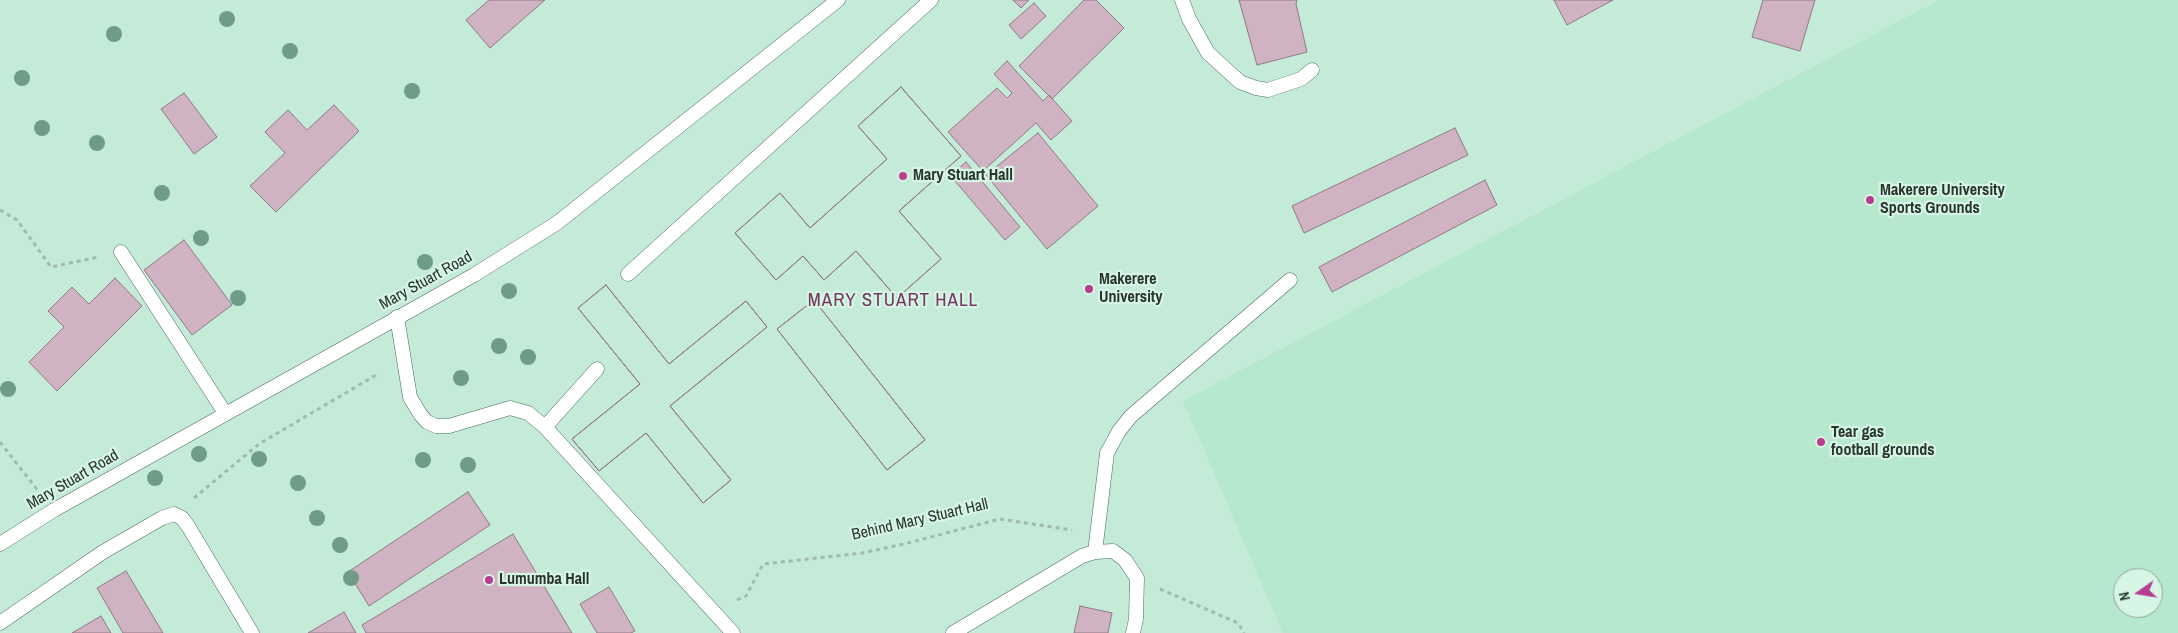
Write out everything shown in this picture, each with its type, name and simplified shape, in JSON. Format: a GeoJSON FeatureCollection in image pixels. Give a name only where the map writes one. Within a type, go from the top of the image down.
{"type":"FeatureCollection","features":[{"type":"Feature","properties":{"kind":"lane","name":"Mary Stuart Road"},"geometry":{"type":"LineString","coordinates":[[0,544],[54,510],[224,413],[474,275],[556,223],[838,0]]}},
{"type":"Feature","properties":{"kind":"lane"},"geometry":{"type":"LineString","coordinates":[[628,274],[931,0]]}},
{"type":"Feature","properties":{"kind":"lane"},"geometry":{"type":"LineString","coordinates":[[1182,0],[1208,53],[1240,82],[1268,90],[1301,79],[1312,70]]}},
{"type":"Feature","properties":{"kind":"lane"},"geometry":{"type":"LineString","coordinates":[[121,252],[224,413]]}},
{"type":"Feature","properties":{"kind":"lane"},"geometry":{"type":"LineString","coordinates":[[1095,552],[1108,453],[1119,431],[1131,416],[1290,280]]}},
{"type":"Feature","properties":{"kind":"lane"},"geometry":{"type":"LineString","coordinates":[[397,316],[410,397],[427,422],[436,426],[449,426],[510,408],[528,413],[545,427],[733,633]]}},
{"type":"Feature","properties":{"kind":"lane"},"geometry":{"type":"LineString","coordinates":[[545,427],[597,368]]}},
{"type":"Feature","properties":{"kind":"lane"},"geometry":{"type":"LineString","coordinates":[[0,623],[103,552],[162,518],[174,514],[182,518],[188,526],[252,633]]}},
{"type":"Feature","properties":{"kind":"lane"},"geometry":{"type":"LineString","coordinates":[[953,633],[1082,556],[1095,552],[1113,551],[1125,560],[1137,578],[1133,633]]}},
{"type":"Feature","properties":{"kind":"path"},"geometry":{"type":"LineString","coordinates":[[0,210],[16,220],[51,267],[121,252]]}},
{"type":"Feature","properties":{"kind":"path"},"geometry":{"type":"LineString","coordinates":[[174,514],[260,444],[376,375]]}},
{"type":"Feature","properties":{"kind":"path"},"geometry":{"type":"LineString","coordinates":[[0,442],[54,510]]}},
{"type":"Feature","properties":{"kind":"path","name":"Behind Mary Stuart Hall"},"geometry":{"type":"LineString","coordinates":[[714,612],[746,596],[763,564],[862,553],[1000,519],[1098,533]]}},
{"type":"Feature","properties":{"kind":"path"},"geometry":{"type":"LineString","coordinates":[[1137,578],[1238,623],[1244,633]]}},
{"type":"Feature","properties":{"kind":"shaded area","name":"Makerere University"},"geometry":{"type":"Polygon","coordinates":[[[0,0],[2178,0],[2178,633],[0,633],[0,0]]]}},
{"type":"Feature","properties":{"kind":"shaded area","name":"Makerere University Sports Grounds"},"geometry":{"type":"Polygon","coordinates":[[[1939,0],[2178,0],[2178,633],[1283,633],[1183,401],[1939,0]]]}},
{"type":"Feature","properties":{"kind":"building"},"geometry":{"type":"Polygon","coordinates":[[[489,0],[545,0],[490,48],[466,20],[489,0]]]}},
{"type":"Feature","properties":{"kind":"building"},"geometry":{"type":"Polygon","coordinates":[[[1013,0],[1029,0],[1021,8],[1013,0]]]}},
{"type":"Feature","properties":{"kind":"building"},"geometry":{"type":"Polygon","coordinates":[[[1084,0],[1096,0],[1124,28],[1052,99],[1019,66],[1084,0]]]}},
{"type":"Feature","properties":{"kind":"building"},"geometry":{"type":"Polygon","coordinates":[[[1239,0],[1297,0],[1296,4],[1307,52],[1257,65],[1239,0]]]}},
{"type":"Feature","properties":{"kind":"building"},"geometry":{"type":"Polygon","coordinates":[[[1554,0],[1613,0],[1567,25],[1554,0]]]}},
{"type":"Feature","properties":{"kind":"building"},"geometry":{"type":"Polygon","coordinates":[[[1763,0],[1815,0],[1800,51],[1752,37],[1763,0]]]}},
{"type":"Feature","properties":{"kind":"building"},"geometry":{"type":"Polygon","coordinates":[[[1034,3],[1046,16],[1021,39],[1009,25],[1034,3]]]}},
{"type":"Feature","properties":{"kind":"building"},"geometry":{"type":"Polygon","coordinates":[[[1007,61],[1043,101],[1049,95],[1072,121],[1051,140],[1036,123],[983,171],[948,132],[997,88],[1007,98],[1012,93],[994,74],[1007,61]]]}},
{"type":"Feature","properties":{"kind":"building","name":"Mary Stuart Hall"},"geometry":{"type":"Polygon","coordinates":[[[901,87],[961,156],[899,211],[941,259],[897,298],[856,251],[824,280],[803,256],[776,280],[735,233],[780,193],[810,228],[887,159],[858,126],[901,87]]]}},
{"type":"Feature","properties":{"kind":"building","name":"Mary Stuart Hall"},"geometry":{"type":"Polygon","coordinates":[[[901,87],[961,156],[899,211],[941,259],[897,298],[856,251],[824,280],[803,256],[776,280],[735,233],[780,193],[810,228],[887,159],[858,126],[901,87]]]}},
{"type":"Feature","properties":{"kind":"building"},"geometry":{"type":"Polygon","coordinates":[[[184,93],[217,137],[194,154],[161,109],[184,93]]]}},
{"type":"Feature","properties":{"kind":"building"},"geometry":{"type":"Polygon","coordinates":[[[334,105],[359,131],[276,212],[250,186],[285,153],[265,132],[288,110],[307,130],[334,105]]]}},
{"type":"Feature","properties":{"kind":"building"},"geometry":{"type":"Polygon","coordinates":[[[1455,128],[1468,155],[1304,233],[1292,206],[1455,128]]]}},
{"type":"Feature","properties":{"kind":"building"},"geometry":{"type":"Polygon","coordinates":[[[1038,133],[1098,206],[1047,249],[986,175],[1038,133]]]}},
{"type":"Feature","properties":{"kind":"building"},"geometry":{"type":"Polygon","coordinates":[[[966,162],[1020,227],[1005,240],[950,175],[966,162]]]}},
{"type":"Feature","properties":{"kind":"building"},"geometry":{"type":"Polygon","coordinates":[[[1485,180],[1497,205],[1332,292],[1319,267],[1485,180]]]}},
{"type":"Feature","properties":{"kind":"building"},"geometry":{"type":"Polygon","coordinates":[[[184,240],[232,305],[192,335],[144,270],[184,240]]]}},
{"type":"Feature","properties":{"kind":"building"},"geometry":{"type":"Polygon","coordinates":[[[115,278],[142,306],[57,391],[29,362],[64,327],[48,311],[72,287],[89,304],[115,278]]]}},
{"type":"Feature","properties":{"kind":"building","name":"Mary Stuart Hall"},"geometry":{"type":"Polygon","coordinates":[[[606,285],[669,364],[746,301],[767,327],[670,406],[731,480],[703,503],[646,433],[599,471],[572,439],[640,384],[578,308],[606,285]]]}},
{"type":"Feature","properties":{"kind":"building","name":"Mary Stuart Hall"},"geometry":{"type":"Polygon","coordinates":[[[606,285],[669,364],[746,301],[767,327],[670,406],[731,480],[703,503],[646,433],[599,471],[572,439],[640,384],[578,308],[606,285]]]}},
{"type":"Feature","properties":{"kind":"building","name":"Mary Stuart Hall"},"geometry":{"type":"Polygon","coordinates":[[[814,300],[925,440],[887,470],[777,329],[814,300]]]}},
{"type":"Feature","properties":{"kind":"building","name":"Mary Stuart Hall"},"geometry":{"type":"Polygon","coordinates":[[[814,300],[925,440],[887,470],[777,329],[814,300]]]}},
{"type":"Feature","properties":{"kind":"building"},"geometry":{"type":"Polygon","coordinates":[[[468,492],[490,525],[369,606],[348,572],[468,492]]]}},
{"type":"Feature","properties":{"kind":"building","name":"Lumumba Hall"},"geometry":{"type":"Polygon","coordinates":[[[513,534],[572,633],[366,633],[362,625],[513,534]]]}},
{"type":"Feature","properties":{"kind":"building"},"geometry":{"type":"Polygon","coordinates":[[[126,571],[163,633],[123,633],[97,588],[126,571]]]}},
{"type":"Feature","properties":{"kind":"building"},"geometry":{"type":"Polygon","coordinates":[[[609,587],[635,631],[631,633],[597,633],[580,604],[609,587]]]}},
{"type":"Feature","properties":{"kind":"building"},"geometry":{"type":"Polygon","coordinates":[[[1080,606],[1112,613],[1108,633],[1074,633],[1080,606]]]}},
{"type":"Feature","properties":{"kind":"building"},"geometry":{"type":"Polygon","coordinates":[[[344,612],[356,633],[308,633],[344,612]]]}},
{"type":"Feature","properties":{"kind":"building"},"geometry":{"type":"Polygon","coordinates":[[[101,616],[111,633],[72,633],[101,616]]]}},
{"type":"Feature","properties":{"kind":"place","name":"Mary Stuart Hall"},"geometry":{"type":"Point","coordinates":[903,176]}},
{"type":"Feature","properties":{"kind":"place","name":"Makerere University Sports Grounds"},"geometry":{"type":"Point","coordinates":[1870,200]}},
{"type":"Feature","properties":{"kind":"place","name":"Makerere University"},"geometry":{"type":"Point","coordinates":[1089,289]}},
{"type":"Feature","properties":{"kind":"place","name":"Tear gas football grounds"},"geometry":{"type":"Point","coordinates":[1821,442]}},
{"type":"Feature","properties":{"kind":"place","name":"Lumumba Hall"},"geometry":{"type":"Point","coordinates":[489,580]}},
{"type":"Feature","properties":{"kind":"district","name":"MARY STUART HALL"},"geometry":{"type":"Point","coordinates":[893,301]}}]}
